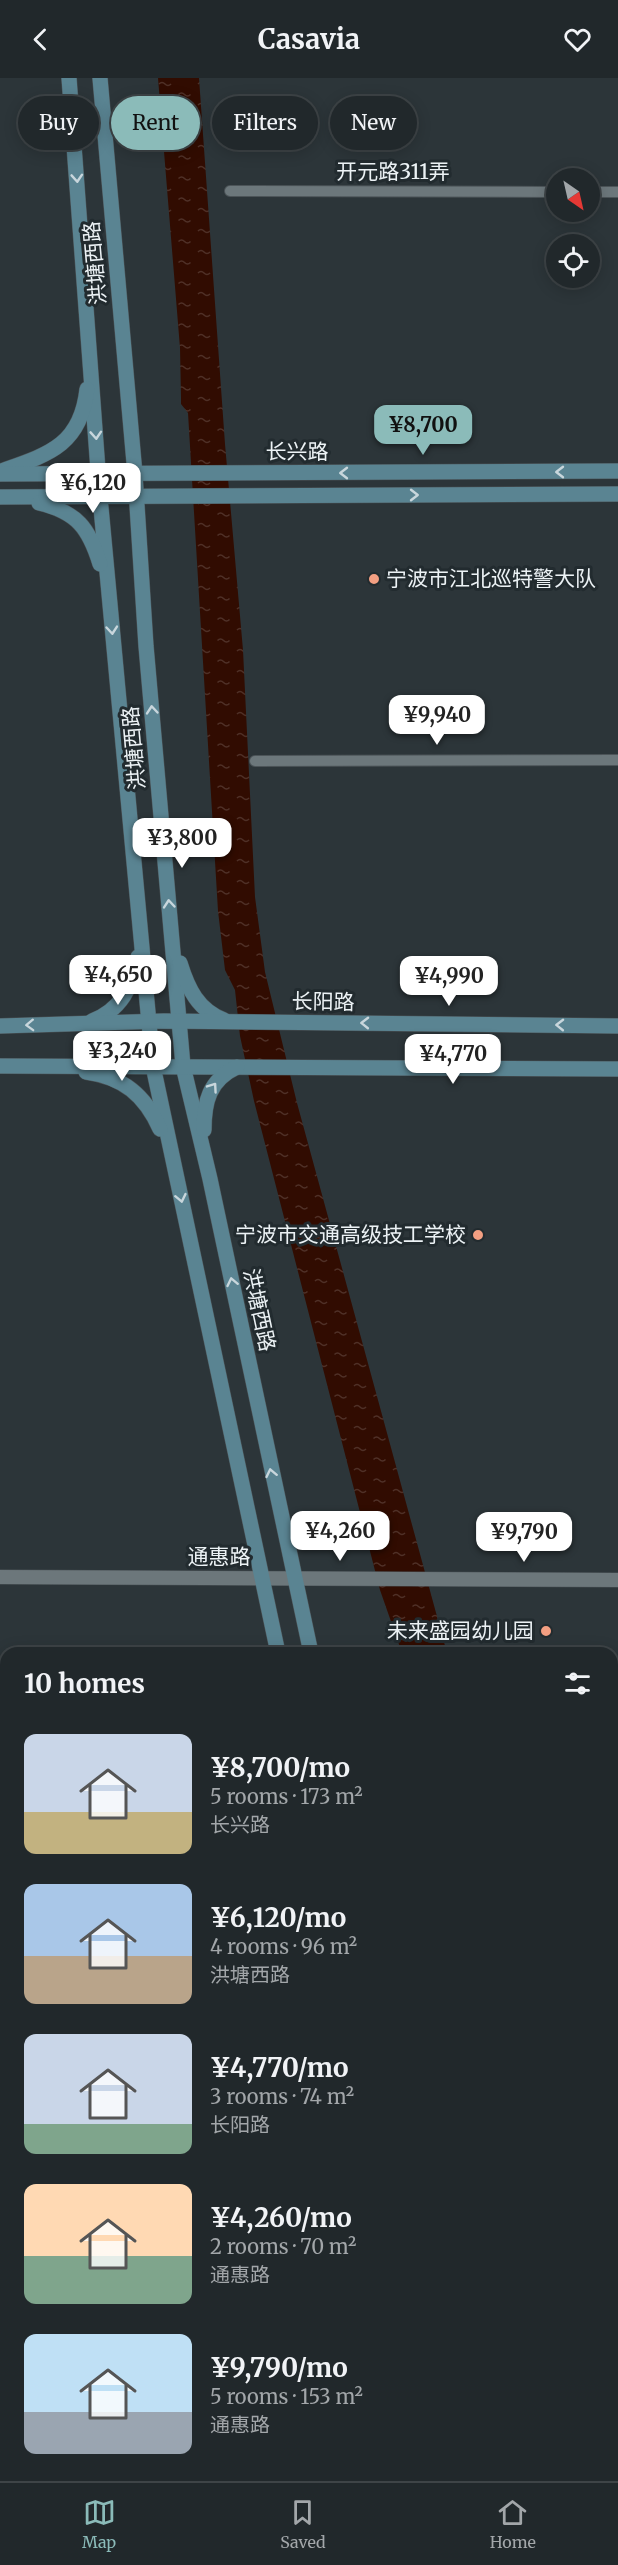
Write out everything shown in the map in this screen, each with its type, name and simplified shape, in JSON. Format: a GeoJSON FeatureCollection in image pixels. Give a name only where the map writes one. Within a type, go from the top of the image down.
{"type":"FeatureCollection","features":[{"type":"Feature","properties":{"kind":"main road","name":"洪塘西路"},"geometry":{"type":"LineString","coordinates":[[69,78],[100,497],[153,1065],[277,1647]]}},
{"type":"Feature","properties":{"kind":"main road","name":"洪塘西路"},"geometry":{"type":"LineString","coordinates":[[100,78],[183,1066],[206,1160],[310,1647]]}},
{"type":"Feature","properties":{"kind":"main road"},"geometry":{"type":"LineString","coordinates":[[0,473],[56,450],[68,438],[79,421],[85,404],[90,357]]}},
{"type":"Feature","properties":{"kind":"main road","name":"长兴路"},"geometry":{"type":"LineString","coordinates":[[0,473],[99,475],[618,471]]}},
{"type":"Feature","properties":{"kind":"main road","name":"长兴路"},"geometry":{"type":"LineString","coordinates":[[6,497],[618,494]]}},
{"type":"Feature","properties":{"kind":"main road"},"geometry":{"type":"LineString","coordinates":[[6,497],[54,507],[71,514],[85,527],[96,550],[109,593]]}},
{"type":"Feature","properties":{"kind":"main road"},"geometry":{"type":"LineString","coordinates":[[172,936],[185,977],[195,998],[211,1015],[233,1022]]}},
{"type":"Feature","properties":{"kind":"main road"},"geometry":{"type":"LineString","coordinates":[[86,1024],[110,1013],[130,988],[141,939]]}},
{"type":"Feature","properties":{"kind":"main road","name":"长阳路"},"geometry":{"type":"LineString","coordinates":[[0,1026],[180,1021],[618,1026]]}},
{"type":"Feature","properties":{"kind":"main road"},"geometry":{"type":"LineString","coordinates":[[0,1066],[618,1069]]}},
{"type":"Feature","properties":{"kind":"main road"},"geometry":{"type":"LineString","coordinates":[[36,1066],[96,1074],[128,1085],[152,1112],[174,1165]]}},
{"type":"Feature","properties":{"kind":"main road"},"geometry":{"type":"LineString","coordinates":[[206,1160],[206,1100],[209,1091],[217,1080],[242,1066]]}},
{"type":"Feature","properties":{"kind":"street","name":"开元路311弄"},"geometry":{"type":"LineString","coordinates":[[230,191],[546,192]]}},
{"type":"Feature","properties":{"kind":"street"},"geometry":{"type":"LineString","coordinates":[[600,192],[618,192]]}},
{"type":"Feature","properties":{"kind":"street"},"geometry":{"type":"LineString","coordinates":[[255,761],[618,760]]}},
{"type":"Feature","properties":{"kind":"street","name":"通惠路"},"geometry":{"type":"LineString","coordinates":[[0,1577],[618,1580]]}},
{"type":"Feature","properties":{"kind":"water"},"geometry":{"type":"Polygon","coordinates":[[[158,78],[199,78],[225,444],[243,650],[255,897],[265,972],[297,1103],[445,1647],[400,1647],[380,1590],[254,1101],[240,1036],[235,990],[225,970],[218,911],[188,413],[181,404],[180,348],[164,150],[200,150],[200,96],[159,96],[158,78]]]}},
{"type":"Feature","properties":{"kind":"place","name":"宁波市江北巡特警大队"},"geometry":{"type":"Point","coordinates":[374,579]}},
{"type":"Feature","properties":{"kind":"place","name":"宁波市交通高级技工学校"},"geometry":{"type":"Point","coordinates":[478,1235]}},
{"type":"Feature","properties":{"kind":"place","name":"未来盛园幼儿园"},"geometry":{"type":"Point","coordinates":[546,1631]}}]}
